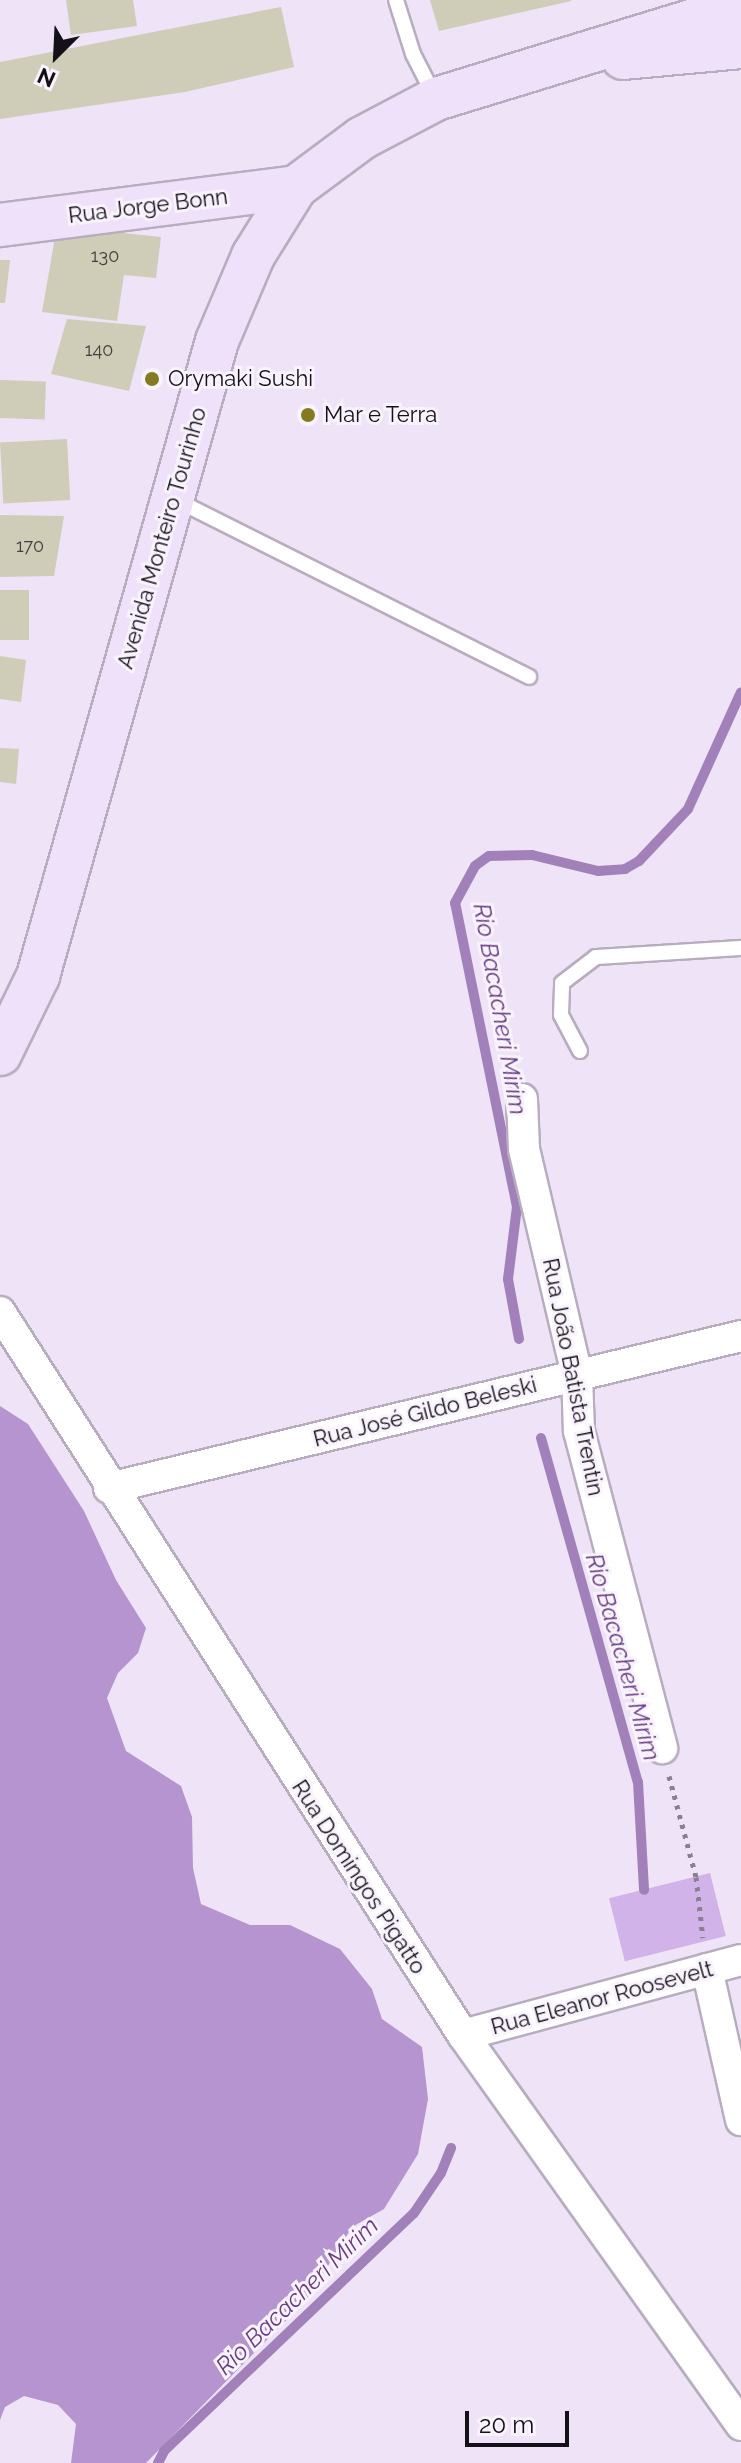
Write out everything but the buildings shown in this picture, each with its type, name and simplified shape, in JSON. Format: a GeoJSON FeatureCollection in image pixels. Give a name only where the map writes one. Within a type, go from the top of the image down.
{"type":"FeatureCollection","features":[{"type":"Feature","properties":{"kind":"main road","name":"Avenida Monteiro Tourinho"},"geometry":{"type":"LineString","coordinates":[[0,1054],[38,976],[172,498],[234,294],[296,187],[362,138],[436,99],[571,61],[728,30]]}},
{"type":"Feature","properties":{"kind":"main road","name":"Rua Jorge Bonn"},"geometry":{"type":"LineString","coordinates":[[0,225],[296,187]]}},
{"type":"Feature","properties":{"kind":"street","name":"Rua João Batista Trentin"},"geometry":{"type":"LineString","coordinates":[[522,1099],[524,1149],[577,1375],[579,1431],[662,1748]]}},
{"type":"Feature","properties":{"kind":"street","name":"Rua Domingos Pigatto"},"geometry":{"type":"LineString","coordinates":[[0,1312],[109,1488],[463,2035],[741,2425]]}},
{"type":"Feature","properties":{"kind":"street","name":"Rua José Gildo Beleski"},"geometry":{"type":"LineString","coordinates":[[109,1488],[741,1336]]}},
{"type":"Feature","properties":{"kind":"street","name":"Rua Eleanor Roosevelt"},"geometry":{"type":"LineString","coordinates":[[463,2035],[741,1960]]}},
{"type":"Feature","properties":{"kind":"street"},"geometry":{"type":"LineString","coordinates":[[707,1969],[741,2120]]}},
{"type":"Feature","properties":{"kind":"lane"},"geometry":{"type":"LineString","coordinates":[[396,0],[413,54],[436,99]]}},
{"type":"Feature","properties":{"kind":"lane"},"geometry":{"type":"LineString","coordinates":[[172,498],[529,677]]}},
{"type":"Feature","properties":{"kind":"lane"},"geometry":{"type":"LineString","coordinates":[[580,1051],[561,1015],[562,983],[596,957],[741,948]]}},
{"type":"Feature","properties":{"kind":"path"},"geometry":{"type":"LineString","coordinates":[[662,1748],[696,1877],[707,1969]]}},
{"type":"Feature","properties":{"kind":"shaded area"},"geometry":{"type":"Polygon","coordinates":[[[0,1406],[28,1424],[84,1511],[116,1580],[146,1628],[138,1653],[118,1673],[107,1698],[126,1751],[181,1786],[192,1817],[193,1868],[201,1904],[250,1925],[290,1925],[340,1949],[372,1989],[382,2019],[422,2047],[428,2099],[418,2154],[384,2209],[352,2227],[308,2298],[146,2463],[71,2463],[76,2424],[58,2405],[24,2396],[5,2407],[0,2420],[0,1406]]]}},
{"type":"Feature","properties":{"kind":"shaded area"},"geometry":{"type":"Polygon","coordinates":[[[710,1873],[726,1936],[625,1961],[609,1898],[710,1873]]]}},
{"type":"Feature","properties":{"kind":"waterway","name":"Rio Bacacheri Mirim"},"geometry":{"type":"LineString","coordinates":[[519,1339],[508,1279],[517,1207],[455,903],[475,866],[489,856],[532,855],[598,871],[625,869],[639,861],[688,809],[741,692]]}},
{"type":"Feature","properties":{"kind":"waterway","name":"Rio Bacacheri Mirim"},"geometry":{"type":"LineString","coordinates":[[541,1438],[638,1782],[644,1890]]}},
{"type":"Feature","properties":{"kind":"waterway","name":"Rio Bacacheri Mirim"},"geometry":{"type":"LineString","coordinates":[[158,2463],[164,2451],[414,2213],[441,2173],[451,2148]]}},
{"type":"Feature","properties":{"kind":"place","name":"Orymaki Sushi"},"geometry":{"type":"Point","coordinates":[152,379]}},
{"type":"Feature","properties":{"kind":"place","name":"Mar e Terra"},"geometry":{"type":"Point","coordinates":[308,415]}}]}
